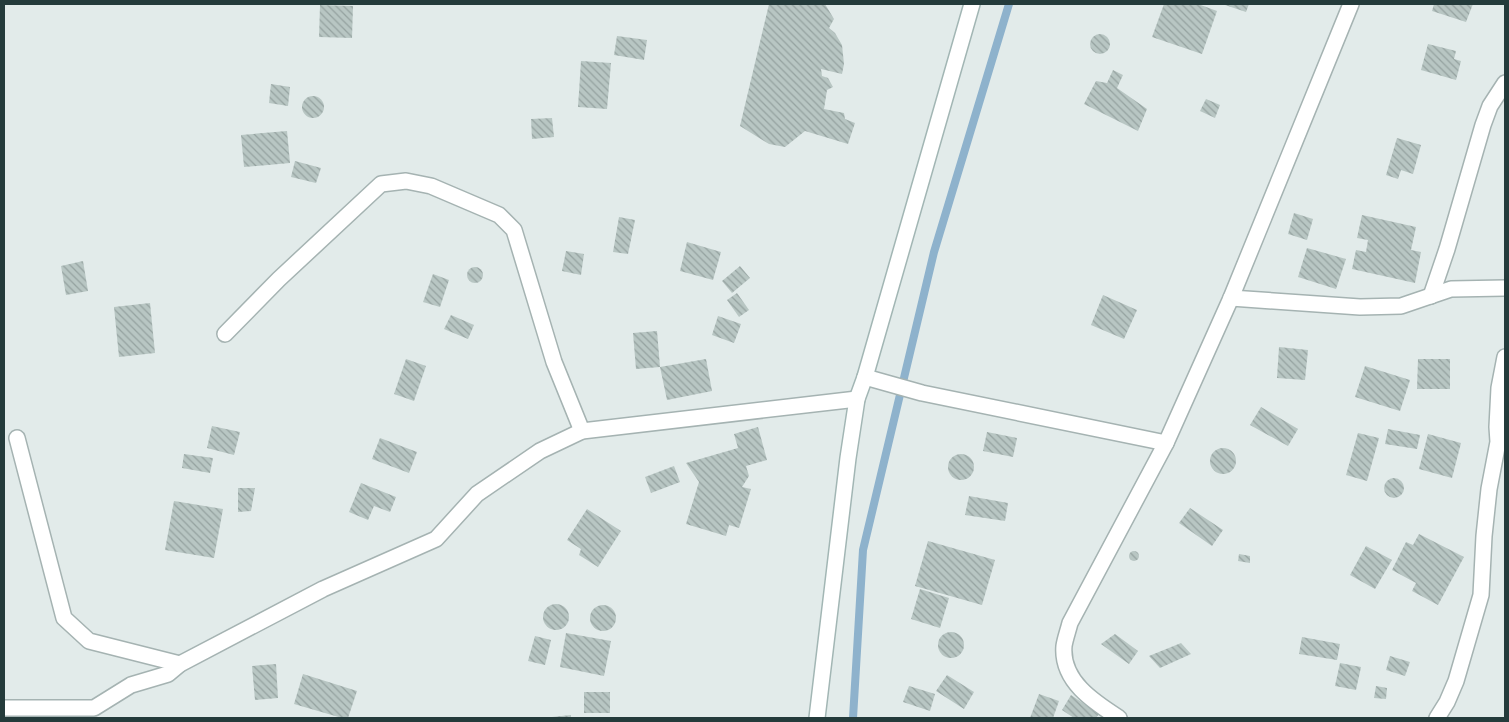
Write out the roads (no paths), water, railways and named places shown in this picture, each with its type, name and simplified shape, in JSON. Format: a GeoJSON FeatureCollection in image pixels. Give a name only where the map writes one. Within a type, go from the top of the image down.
{"type":"FeatureCollection","features":[{"type":"Feature","properties":{"kind":"street"},"geometry":{"type":"LineString","coordinates":[[816,718],[846,467],[857,399],[865,377],[972,4]]}},
{"type":"Feature","properties":{"kind":"street"},"geometry":{"type":"LineString","coordinates":[[1119,718],[1094,702],[1080,689],[1068,670],[1064,647],[1070,623],[1166,443],[1230,298],[1351,4]]}},
{"type":"Feature","properties":{"kind":"street"},"geometry":{"type":"LineString","coordinates":[[1432,296],[1483,124],[1490,106],[1505,83]]}},
{"type":"Feature","properties":{"kind":"street"},"geometry":{"type":"LineString","coordinates":[[225,334],[279,279],[381,184],[406,181],[431,186],[499,215],[514,230],[554,362],[582,431]]}},
{"type":"Feature","properties":{"kind":"street"},"geometry":{"type":"LineString","coordinates":[[1230,298],[1360,307],[1400,306],[1451,289],[1505,288]]}},
{"type":"Feature","properties":{"kind":"street"},"geometry":{"type":"LineString","coordinates":[[1437,718],[1447,702],[1456,681],[1482,595],[1489,489],[1502,442],[1499,388],[1505,357]]}},
{"type":"Feature","properties":{"kind":"street"},"geometry":{"type":"LineString","coordinates":[[865,377],[922,392],[1166,443]]}},
{"type":"Feature","properties":{"kind":"street"},"geometry":{"type":"LineString","coordinates":[[4,708],[94,708],[132,685],[168,674],[180,664],[323,589],[436,540],[477,494],[540,451],[582,431],[857,399]]}},
{"type":"Feature","properties":{"kind":"street"},"geometry":{"type":"LineString","coordinates":[[16,438],[64,618],[89,641],[180,664]]}},
{"type":"Feature","properties":{"kind":"waterway"},"geometry":{"type":"LineString","coordinates":[[853,718],[863,550],[934,252],[1009,4]]}}]}
